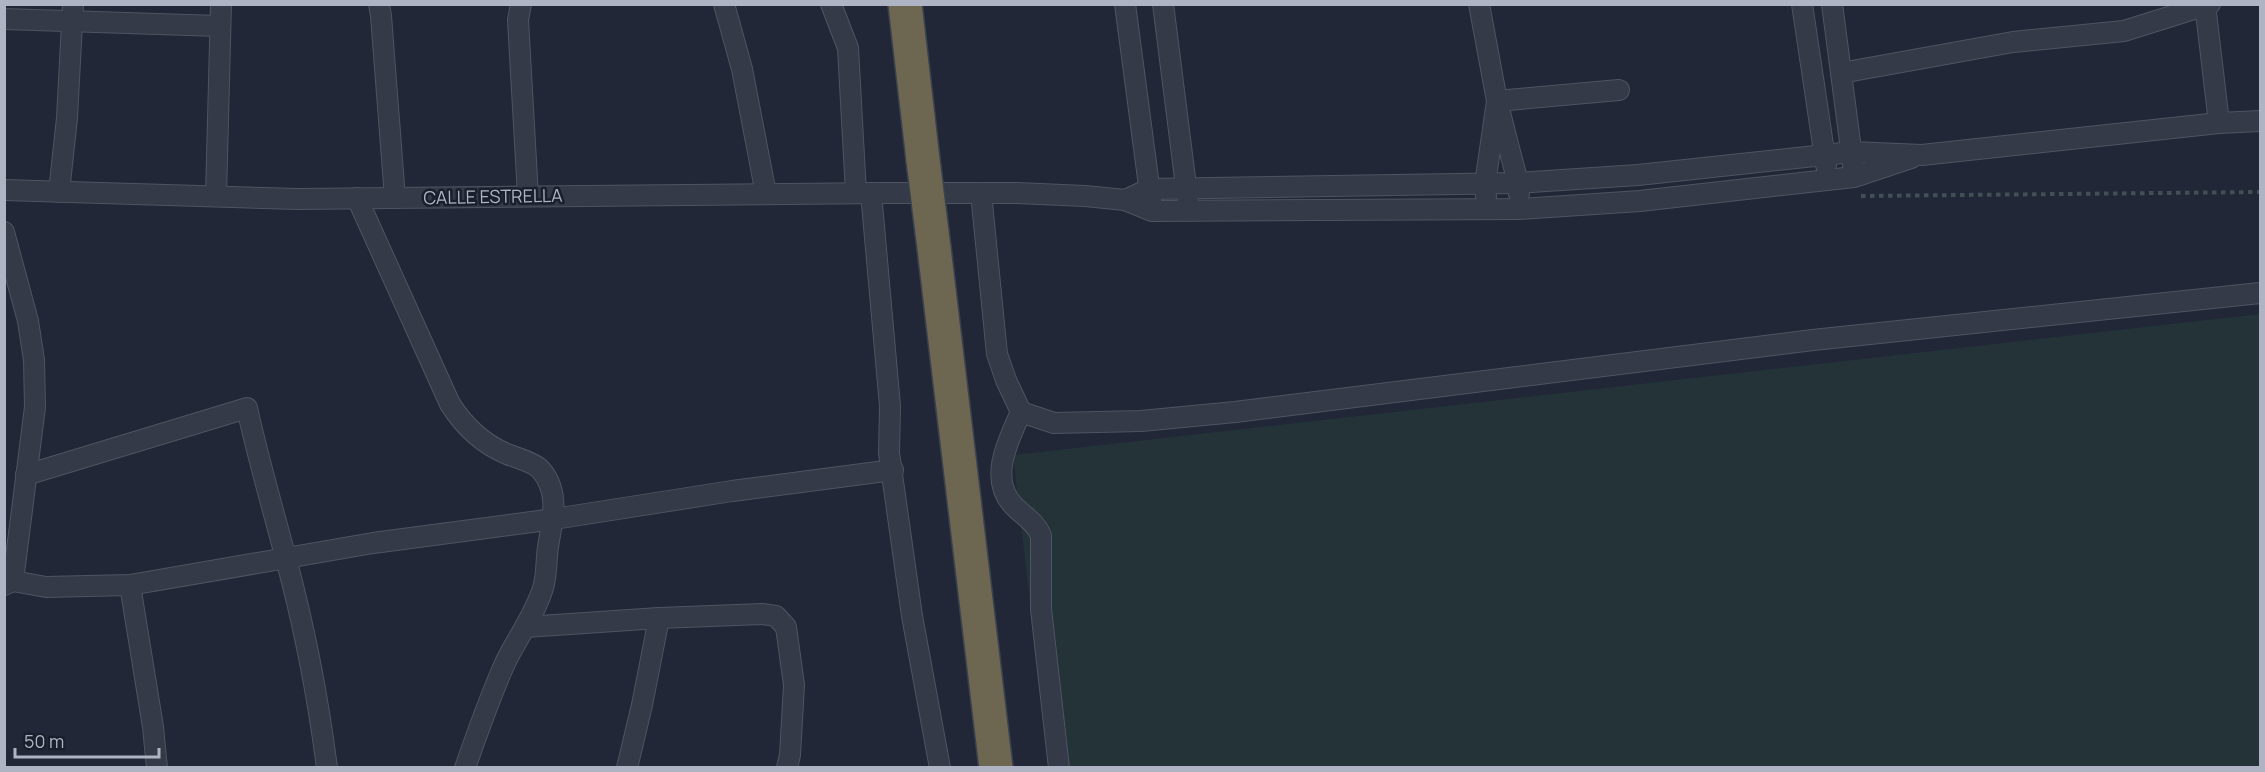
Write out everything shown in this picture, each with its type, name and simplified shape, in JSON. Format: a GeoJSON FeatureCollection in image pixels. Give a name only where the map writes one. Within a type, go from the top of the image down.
{"type":"FeatureCollection","features":[{"type":"Feature","properties":{"kind":"highway"},"geometry":{"type":"LineString","coordinates":[[905,4],[996,768]]}},
{"type":"Feature","properties":{"kind":"street"},"geometry":{"type":"LineString","coordinates":[[216,196],[221,4]]}},
{"type":"Feature","properties":{"kind":"street"},"geometry":{"type":"LineString","coordinates":[[379,4],[395,198]]}},
{"type":"Feature","properties":{"kind":"street"},"geometry":{"type":"LineString","coordinates":[[521,4],[518,20],[528,196]]}},
{"type":"Feature","properties":{"kind":"street"},"geometry":{"type":"LineString","coordinates":[[724,4],[742,69],[766,194]]}},
{"type":"Feature","properties":{"kind":"street"},"geometry":{"type":"LineString","coordinates":[[831,4],[848,48],[863,193],[890,406],[889,453],[912,616],[940,768]]}},
{"type":"Feature","properties":{"kind":"street"},"geometry":{"type":"LineString","coordinates":[[1125,4],[1152,211]]}},
{"type":"Feature","properties":{"kind":"street"},"geometry":{"type":"LineString","coordinates":[[1163,4],[1188,210]]}},
{"type":"Feature","properties":{"kind":"street"},"geometry":{"type":"LineString","coordinates":[[1479,4],[1497,101],[1518,183],[1519,209]]}},
{"type":"Feature","properties":{"kind":"street"},"geometry":{"type":"LineString","coordinates":[[1802,4],[1828,179]]}},
{"type":"Feature","properties":{"kind":"street"},"geometry":{"type":"LineString","coordinates":[[1832,4],[1855,186]]}},
{"type":"Feature","properties":{"kind":"street"},"geometry":{"type":"LineString","coordinates":[[1841,74],[2013,42],[2124,31],[2207,5],[2219,123]]}},
{"type":"Feature","properties":{"kind":"street"},"geometry":{"type":"LineString","coordinates":[[4,19],[72,13],[219,26]]}},
{"type":"Feature","properties":{"kind":"street"},"geometry":{"type":"LineString","coordinates":[[59,192],[67,118],[72,13]]}},
{"type":"Feature","properties":{"kind":"street"},"geometry":{"type":"LineString","coordinates":[[1497,101],[1619,90]]}},
{"type":"Feature","properties":{"kind":"street"},"geometry":{"type":"LineString","coordinates":[[1487,210],[1485,184],[1497,101]]}},
{"type":"Feature","properties":{"kind":"street"},"geometry":{"type":"LineString","coordinates":[[1125,200],[1149,189],[1485,184],[1638,175],[1825,154],[1852,152],[1922,155],[2219,123],[2260,122]]}},
{"type":"Feature","properties":{"kind":"street"},"geometry":{"type":"LineString","coordinates":[[1125,200],[1152,211],[1519,209],[1640,201],[1828,179],[1855,186],[1922,155]]}},
{"type":"Feature","properties":{"kind":"street"},"geometry":{"type":"LineString","coordinates":[[1638,175],[1640,201]]}},
{"type":"Feature","properties":{"kind":"street","name":"CALLE ESTRELLA"},"geometry":{"type":"LineString","coordinates":[[4,190],[298,199],[981,193],[1076,195],[1125,200]]}},
{"type":"Feature","properties":{"kind":"street"},"geometry":{"type":"LineString","coordinates":[[981,193],[997,354],[1021,412],[1054,423],[1141,422],[1430,389],[1611,364],[1813,340],[2260,293]]}},
{"type":"Feature","properties":{"kind":"street"},"geometry":{"type":"LineString","coordinates":[[357,198],[450,404],[459,418],[473,433],[503,452],[539,468],[553,489],[554,519],[548,546],[544,586],[536,608],[507,660],[485,710],[465,768]]}},
{"type":"Feature","properties":{"kind":"street"},"geometry":{"type":"LineString","coordinates":[[4,232],[28,321],[34,360],[34,407],[9,583],[46,587],[130,585],[286,557],[554,519],[743,489],[893,470]]}},
{"type":"Feature","properties":{"kind":"street"},"geometry":{"type":"LineString","coordinates":[[26,475],[247,408],[263,477],[286,557],[320,713],[327,768]]}},
{"type":"Feature","properties":{"kind":"street"},"geometry":{"type":"LineString","coordinates":[[1021,412],[1003,453],[1003,482],[1012,504],[1038,528],[1041,536],[1041,609],[1059,768]]}},
{"type":"Feature","properties":{"kind":"street"},"geometry":{"type":"LineString","coordinates":[[130,585],[153,728],[157,768]]}},
{"type":"Feature","properties":{"kind":"street"},"geometry":{"type":"LineString","coordinates":[[525,627],[659,618],[762,614],[776,616],[786,627],[794,685],[790,755],[787,768]]}},
{"type":"Feature","properties":{"kind":"street"},"geometry":{"type":"LineString","coordinates":[[627,768],[659,618]]}},
{"type":"Feature","properties":{"kind":"path"},"geometry":{"type":"LineString","coordinates":[[1855,186],[2260,192]]}},
{"type":"Feature","properties":{"kind":"shaded area"},"geometry":{"type":"Polygon","coordinates":[[[2260,314],[2260,767],[1049,767],[1013,455],[2260,314]]]}}]}
